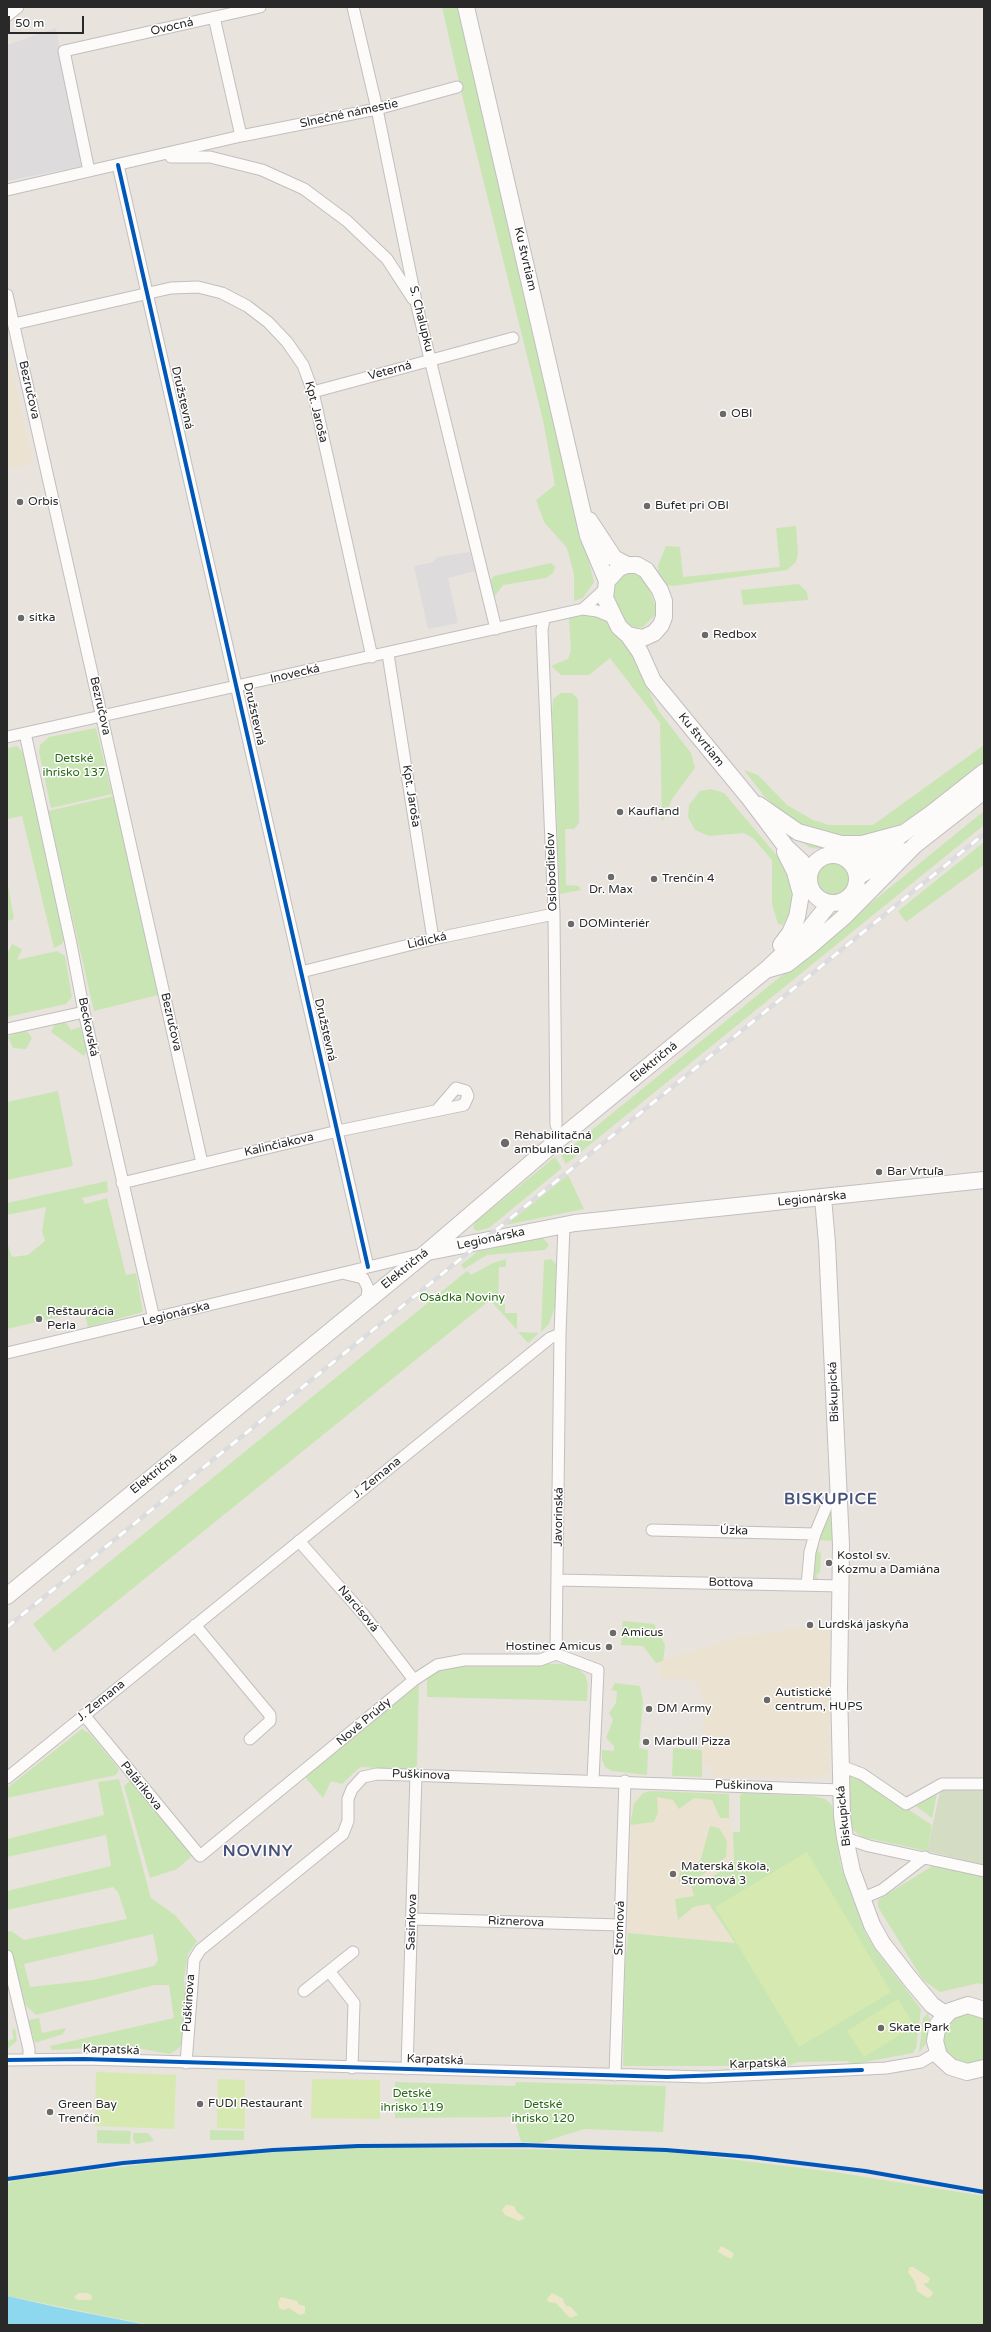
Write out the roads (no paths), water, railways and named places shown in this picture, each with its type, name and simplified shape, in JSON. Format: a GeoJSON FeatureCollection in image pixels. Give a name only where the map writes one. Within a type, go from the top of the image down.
{"type":"FeatureCollection","features":[{"type":"Feature","properties":{"kind":"street"},"geometry":{"type":"LineString","coordinates":[[7,16],[18,7]]}},
{"type":"Feature","properties":{"kind":"street","name":"Ovocná"},"geometry":{"type":"LineString","coordinates":[[89,171],[64,51],[260,7]]}},
{"type":"Feature","properties":{"kind":"street","name":"S. Chalupku"},"geometry":{"type":"LineString","coordinates":[[353,7],[377,110],[417,306],[432,360],[496,630]]}},
{"type":"Feature","properties":{"kind":"street","name":"Ku štvrtiam"},"geometry":{"type":"LineString","coordinates":[[466,7],[584,512],[588,536],[606,585],[605,598],[619,627],[628,635],[640,652],[653,681],[750,799],[774,831],[802,862],[809,875]]}},
{"type":"Feature","properties":{"kind":"street"},"geometry":{"type":"LineString","coordinates":[[214,17],[241,136]]}},
{"type":"Feature","properties":{"kind":"street","name":"Slnečné námestie"},"geometry":{"type":"LineString","coordinates":[[118,165],[241,136],[377,110],[457,87]]}},
{"type":"Feature","properties":{"kind":"street","name":"Slnečné námestie"},"geometry":{"type":"LineString","coordinates":[[155,157],[210,157],[262,170],[304,189],[347,221],[387,259],[417,306]]}},
{"type":"Feature","properties":{"kind":"street"},"geometry":{"type":"LineString","coordinates":[[7,190],[118,165]]}},
{"type":"Feature","properties":{"kind":"street","name":"Družstevná"},"geometry":{"type":"LineString","coordinates":[[118,165],[149,294],[368,1267]]}},
{"type":"Feature","properties":{"kind":"street","name":"Kpt. Jaroša"},"geometry":{"type":"LineString","coordinates":[[14,324],[171,288],[198,287],[222,293],[247,306],[268,322],[287,342],[303,365],[313,392],[372,657]]}},
{"type":"Feature","properties":{"kind":"street","name":"Bezručova"},"geometry":{"type":"LineString","coordinates":[[7,295],[103,717],[202,1164]]}},
{"type":"Feature","properties":{"kind":"street","name":"Veterná"},"geometry":{"type":"LineString","coordinates":[[313,392],[513,338]]}},
{"type":"Feature","properties":{"kind":"street","name":"Ku štvrtiam"},"geometry":{"type":"LineString","coordinates":[[584,512],[614,558],[627,565],[637,565],[646,570],[660,590],[665,608],[664,617],[654,633],[651,652],[653,681]]}},
{"type":"Feature","properties":{"kind":"street"},"geometry":{"type":"LineString","coordinates":[[606,585],[619,568],[627,565]]}},
{"type":"Feature","properties":{"kind":"street","name":"Inovecká"},"geometry":{"type":"LineString","coordinates":[[583,609],[606,585]]}},
{"type":"Feature","properties":{"kind":"street","name":"Inovecká"},"geometry":{"type":"LineString","coordinates":[[7,737],[496,630],[583,609],[597,611],[614,618]]}},
{"type":"Feature","properties":{"kind":"street","name":"Osloboditeľov"},"geometry":{"type":"LineString","coordinates":[[544,619],[542,630],[554,914],[556,1125]]}},
{"type":"Feature","properties":{"kind":"street"},"geometry":{"type":"LineString","coordinates":[[628,635],[643,638],[654,633]]}},
{"type":"Feature","properties":{"kind":"street","name":"Kpt. Jaroša"},"geometry":{"type":"LineString","coordinates":[[388,654],[434,939]]}},
{"type":"Feature","properties":{"kind":"street","name":"Beckovská"},"geometry":{"type":"LineString","coordinates":[[25,733],[72,944],[84,1012],[154,1319]]}},
{"type":"Feature","properties":{"kind":"street"},"geometry":{"type":"LineString","coordinates":[[848,860],[861,859],[884,847],[932,813],[984,772]]}},
{"type":"Feature","properties":{"kind":"street"},"geometry":{"type":"LineString","coordinates":[[767,969],[787,964],[809,947],[845,916],[915,844],[984,791]]}},
{"type":"Feature","properties":{"kind":"street","name":"Ku štvrtiam"},"geometry":{"type":"LineString","coordinates":[[750,799],[798,832],[818,839],[842,844],[862,844],[903,833]]}},
{"type":"Feature","properties":{"kind":"street"},"geometry":{"type":"LineString","coordinates":[[767,969],[790,933],[797,917],[800,894],[794,872],[774,831]]}},
{"type":"Feature","properties":{"kind":"street","name":"Ku štvrtiam"},"geometry":{"type":"LineString","coordinates":[[774,831],[798,847],[822,857]]}},
{"type":"Feature","properties":{"kind":"street"},"geometry":{"type":"LineString","coordinates":[[857,876],[915,844]]}},
{"type":"Feature","properties":{"kind":"street"},"geometry":{"type":"LineString","coordinates":[[836,854],[848,860],[853,864],[857,876],[854,890],[850,896],[844,900],[830,903],[818,898],[814,894],[809,882],[809,875],[815,862],[822,857],[836,854]]}},
{"type":"Feature","properties":{"kind":"street","name":"Električná"},"geometry":{"type":"LineString","coordinates":[[798,937],[811,906],[814,894]]}},
{"type":"Feature","properties":{"kind":"street","name":"Električná"},"geometry":{"type":"LineString","coordinates":[[7,1596],[427,1252],[552,1145],[767,969],[798,937],[810,928],[830,903]]}},
{"type":"Feature","properties":{"kind":"street","name":"Lidická"},"geometry":{"type":"LineString","coordinates":[[301,972],[434,939],[554,914]]}},
{"type":"Feature","properties":{"kind":"street"},"geometry":{"type":"LineString","coordinates":[[7,1029],[84,1012]]}},
{"type":"Feature","properties":{"kind":"street","name":"Kalinčiakova"},"geometry":{"type":"LineString","coordinates":[[122,1183],[338,1131],[437,1110]]}},
{"type":"Feature","properties":{"kind":"street","name":"Legionárska"},"geometry":{"type":"LineString","coordinates":[[7,1353],[342,1274],[427,1252],[564,1224],[984,1180]]}},
{"type":"Feature","properties":{"kind":"street","name":"Biskupická"},"geometry":{"type":"LineString","coordinates":[[823,1198],[828,1243],[842,1586],[839,1689],[841,1790],[845,1838],[852,1871],[861,1899],[872,1925],[896,1962],[932,2005],[945,2014]]}},
{"type":"Feature","properties":{"kind":"street"},"geometry":{"type":"LineString","coordinates":[[476,1210],[470,1223],[470,1235],[475,1238],[494,1238]]}},
{"type":"Feature","properties":{"kind":"street","name":"Javorinská"},"geometry":{"type":"LineString","coordinates":[[556,1654],[560,1334],[564,1224]]}},
{"type":"Feature","properties":{"kind":"street"},"geometry":{"type":"LineString","coordinates":[[342,1274],[363,1278],[368,1288],[367,1300]]}},
{"type":"Feature","properties":{"kind":"street","name":"J. Zemana"},"geometry":{"type":"LineString","coordinates":[[7,1778],[195,1624],[550,1338],[560,1334]]}},
{"type":"Feature","properties":{"kind":"street"},"geometry":{"type":"LineString","coordinates":[[838,1495],[829,1500],[815,1534],[810,1552],[807,1585],[842,1586]]}},
{"type":"Feature","properties":{"kind":"street","name":"Úzka"},"geometry":{"type":"LineString","coordinates":[[652,1530],[815,1534]]}},
{"type":"Feature","properties":{"kind":"street","name":"Narcisová"},"geometry":{"type":"LineString","coordinates":[[300,1540],[364,1615],[414,1680]]}},
{"type":"Feature","properties":{"kind":"street","name":"Bottova"},"geometry":{"type":"LineString","coordinates":[[557,1580],[807,1585]]}},
{"type":"Feature","properties":{"kind":"street"},"geometry":{"type":"LineString","coordinates":[[195,1624],[270,1715],[270,1721],[250,1739]]}},
{"type":"Feature","properties":{"kind":"street"},"geometry":{"type":"LineString","coordinates":[[556,1654],[598,1670],[593,1780]]}},
{"type":"Feature","properties":{"kind":"street","name":"Nové Prúdy"},"geometry":{"type":"LineString","coordinates":[[200,1856],[414,1680],[437,1665],[450,1661],[540,1660],[556,1654]]}},
{"type":"Feature","properties":{"kind":"street","name":"Palárikova"},"geometry":{"type":"LineString","coordinates":[[84,1715],[200,1856]]}},
{"type":"Feature","properties":{"kind":"street"},"geometry":{"type":"LineString","coordinates":[[841,1766],[862,1774],[906,1804],[942,1784],[984,1784]]}},
{"type":"Feature","properties":{"kind":"street","name":"Puškinova"},"geometry":{"type":"LineString","coordinates":[[186,2063],[191,1970],[194,1960],[200,1950],[337,1840],[346,1828],[348,1799],[352,1789],[363,1777],[377,1774],[416,1775],[625,1781],[841,1790]]}},
{"type":"Feature","properties":{"kind":"street","name":"Sasinkova"},"geometry":{"type":"LineString","coordinates":[[407,2070],[416,1775]]}},
{"type":"Feature","properties":{"kind":"street","name":"Stromová"},"geometry":{"type":"LineString","coordinates":[[615,2075],[625,1781]]}},
{"type":"Feature","properties":{"kind":"street"},"geometry":{"type":"LineString","coordinates":[[845,1838],[869,1846],[984,1871]]}},
{"type":"Feature","properties":{"kind":"street"},"geometry":{"type":"LineString","coordinates":[[861,1899],[882,1890],[925,1857]]}},
{"type":"Feature","properties":{"kind":"street","name":"Riznerova"},"geometry":{"type":"LineString","coordinates":[[412,1919],[620,1925]]}},
{"type":"Feature","properties":{"kind":"street"},"geometry":{"type":"LineString","coordinates":[[304,1991],[354,1952]]}},
{"type":"Feature","properties":{"kind":"street"},"geometry":{"type":"LineString","coordinates":[[7,1956],[29,2059]]}},
{"type":"Feature","properties":{"kind":"street"},"geometry":{"type":"LineString","coordinates":[[329,1971],[354,2003],[352,2068]]}},
{"type":"Feature","properties":{"kind":"street"},"geometry":{"type":"LineString","coordinates":[[984,2010],[974,2006],[961,2006],[945,2014],[936,2029],[935,2041],[938,2052],[944,2062],[955,2069],[967,2072],[984,2068]]}},
{"type":"Feature","properties":{"kind":"street","name":"Karpatská"},"geometry":{"type":"LineString","coordinates":[[7,2060],[29,2059],[705,2077],[880,2069],[921,2062],[938,2052]]}},
{"type":"Feature","properties":{"kind":"water"},"geometry":{"type":"Polygon","coordinates":[[[7,2296],[56,2307],[147,2325],[7,2325],[7,2296]]]}},
{"type":"Feature","properties":{"kind":"railway"},"geometry":{"type":"LineString","coordinates":[[7,1627],[984,834]]}},
{"type":"Feature","properties":{"kind":"place","name":"OBI"},"geometry":{"type":"Point","coordinates":[723,414]}},
{"type":"Feature","properties":{"kind":"place","name":"Orbis"},"geometry":{"type":"Point","coordinates":[20,502]}},
{"type":"Feature","properties":{"kind":"place","name":"Bufet pri OBI"},"geometry":{"type":"Point","coordinates":[647,506]}},
{"type":"Feature","properties":{"kind":"place","name":"sitka"},"geometry":{"type":"Point","coordinates":[21,618]}},
{"type":"Feature","properties":{"kind":"place","name":"Redbox"},"geometry":{"type":"Point","coordinates":[705,635]}},
{"type":"Feature","properties":{"kind":"place","name":"Kaufland"},"geometry":{"type":"Point","coordinates":[620,812]}},
{"type":"Feature","properties":{"kind":"place","name":"Dr. Max"},"geometry":{"type":"Point","coordinates":[611,877]}},
{"type":"Feature","properties":{"kind":"place","name":"Trenčín 4"},"geometry":{"type":"Point","coordinates":[654,879]}},
{"type":"Feature","properties":{"kind":"place","name":"DOMinteriér"},"geometry":{"type":"Point","coordinates":[571,924]}},
{"type":"Feature","properties":{"kind":"place","name":"Rehabilitačná ambulancia"},"geometry":{"type":"Point","coordinates":[505,1143]}},
{"type":"Feature","properties":{"kind":"place","name":"Bar Vrtuľa"},"geometry":{"type":"Point","coordinates":[879,1172]}},
{"type":"Feature","properties":{"kind":"place","name":"Reštaurácia Perla"},"geometry":{"type":"Point","coordinates":[39,1319]}},
{"type":"Feature","properties":{"kind":"place","name":"Kostol sv. Kozmu a Damiána"},"geometry":{"type":"Point","coordinates":[829,1563]}},
{"type":"Feature","properties":{"kind":"place","name":"Lurdská jaskyňa"},"geometry":{"type":"Point","coordinates":[810,1625]}},
{"type":"Feature","properties":{"kind":"place","name":"Amicus"},"geometry":{"type":"Point","coordinates":[613,1633]}},
{"type":"Feature","properties":{"kind":"place","name":"Hostinec Amicus"},"geometry":{"type":"Point","coordinates":[609,1647]}},
{"type":"Feature","properties":{"kind":"place","name":"Autistické centrum, HUPS"},"geometry":{"type":"Point","coordinates":[767,1700]}},
{"type":"Feature","properties":{"kind":"place","name":"DM Army"},"geometry":{"type":"Point","coordinates":[649,1709]}},
{"type":"Feature","properties":{"kind":"place","name":"Marbull Pizza"},"geometry":{"type":"Point","coordinates":[646,1742]}},
{"type":"Feature","properties":{"kind":"place","name":"Materská škola, Stromová 3"},"geometry":{"type":"Point","coordinates":[673,1874]}},
{"type":"Feature","properties":{"kind":"place","name":"Skate Park"},"geometry":{"type":"Point","coordinates":[881,2028]}},
{"type":"Feature","properties":{"kind":"place","name":"FUDI Restaurant"},"geometry":{"type":"Point","coordinates":[200,2104]}},
{"type":"Feature","properties":{"kind":"place","name":"Green Bay Trenčín"},"geometry":{"type":"Point","coordinates":[50,2112]}},
{"type":"Feature","properties":{"kind":"district","name":"BISKUPICE"},"geometry":{"type":"Point","coordinates":[831,1500]}},
{"type":"Feature","properties":{"kind":"district","name":"NOVINY"},"geometry":{"type":"Point","coordinates":[258,1852]}},
{"type":"Feature","properties":{"kind":"park label","name":"Detské ihrisko 137"},"geometry":{"type":"Point","coordinates":[74,766]}},
{"type":"Feature","properties":{"kind":"park label","name":"Osádka Noviny"},"geometry":{"type":"Point","coordinates":[462,1298]}},
{"type":"Feature","properties":{"kind":"park label","name":"Detské ihrisko 119"},"geometry":{"type":"Point","coordinates":[412,2101]}},
{"type":"Feature","properties":{"kind":"park label","name":"Detské ihrisko 120"},"geometry":{"type":"Point","coordinates":[543,2112]}}]}
